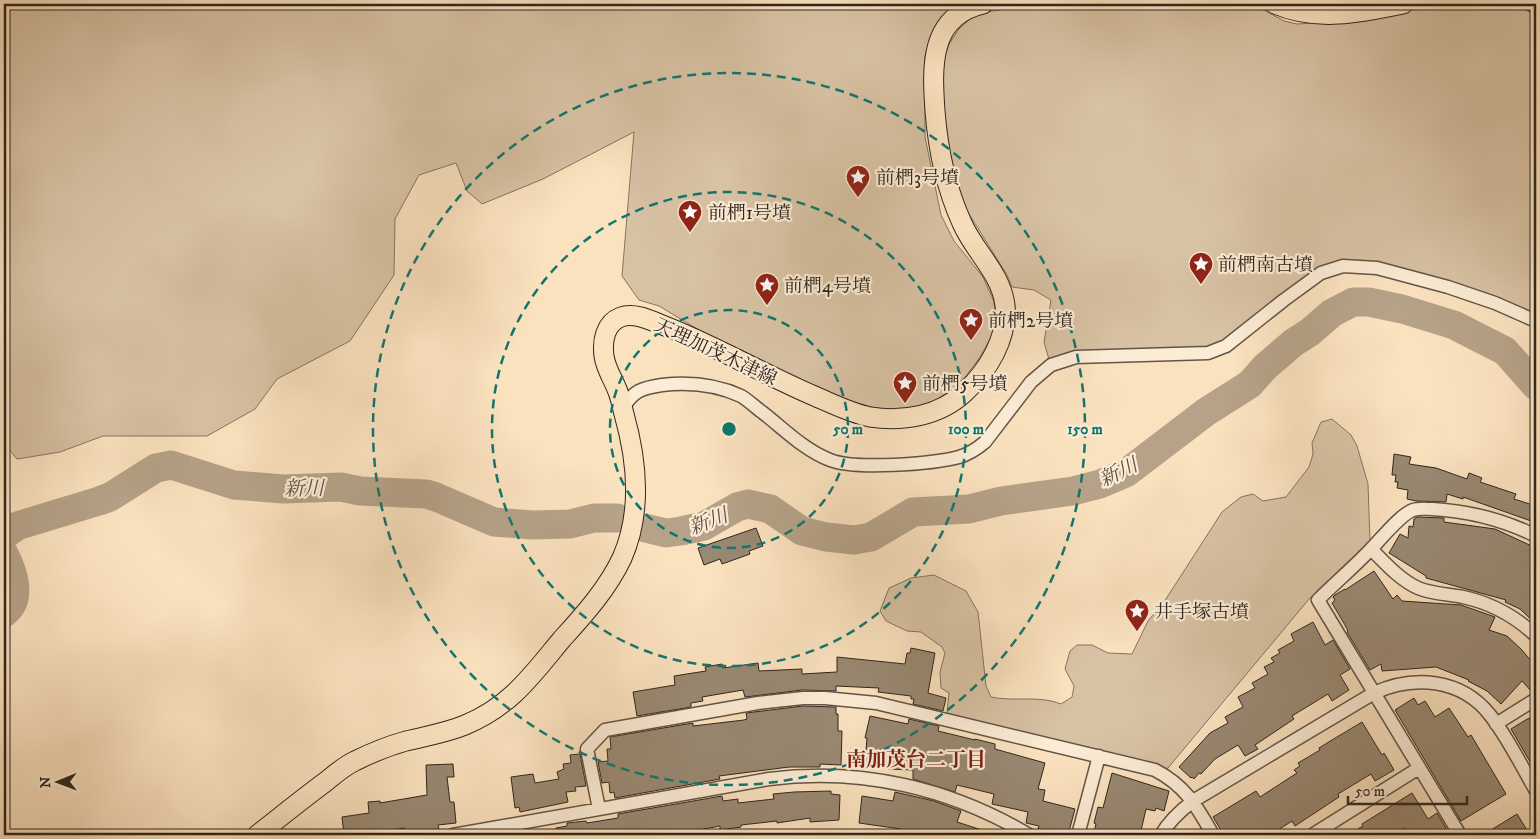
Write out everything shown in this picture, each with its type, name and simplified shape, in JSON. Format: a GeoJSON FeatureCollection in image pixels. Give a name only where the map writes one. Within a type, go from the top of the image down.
{"type":"FeatureCollection","features":[{"type":"Feature","properties":{"kind":"main road","name":"天理加茂木津線"},"geometry":{"type":"LineString","coordinates":[[257,835],[350,763],[380,750],[442,734],[481,718],[515,694],[582,617],[611,578],[628,540],[635,510],[635,473],[632,442],[619,393],[608,370],[604,356],[606,331],[618,318],[627,316],[643,318],[679,332],[792,387],[844,409],[870,417],[902,418],[930,413],[948,405],[976,380],[999,342],[1004,330],[1005,307],[1003,293],[997,279],[964,229],[950,197],[938,144],[932,79],[933,61],[943,32],[960,13],[970,7],[982,4]]}},
{"type":"Feature","properties":{"kind":"main road"},"geometry":{"type":"LineString","coordinates":[[1275,4],[1292,11],[1308,14],[1334,14],[1363,12],[1403,4]]}},
{"type":"Feature","properties":{"kind":"street"},"geometry":{"type":"LineString","coordinates":[[1530,4],[1536,8]]}},
{"type":"Feature","properties":{"kind":"street"},"geometry":{"type":"LineString","coordinates":[[623,409],[628,399],[637,391],[647,388],[684,383],[719,389],[742,397],[814,453],[831,461],[874,466],[909,463],[960,457],[978,449],[1031,382],[1051,365],[1076,357],[1208,353],[1226,346],[1284,300],[1321,274],[1343,266],[1377,268],[1441,285],[1495,303],[1536,321]]}},
{"type":"Feature","properties":{"kind":"street"},"geometry":{"type":"LineString","coordinates":[[1460,835],[1318,600],[1386,532],[1410,512],[1421,509],[1442,510],[1485,517],[1506,523],[1536,536]]}},
{"type":"Feature","properties":{"kind":"street"},"geometry":{"type":"LineString","coordinates":[[1371,549],[1411,585],[1433,592],[1463,597],[1489,606],[1515,619],[1536,636]]}},
{"type":"Feature","properties":{"kind":"street"},"geometry":{"type":"LineString","coordinates":[[1161,835],[1168,823],[1193,801],[1374,693],[1394,685],[1416,681],[1445,685],[1470,696],[1496,724],[1536,791]]}},
{"type":"Feature","properties":{"kind":"street"},"geometry":{"type":"LineString","coordinates":[[599,809],[587,749],[605,730],[781,700],[825,698],[876,703],[1155,770],[1176,783],[1193,801],[1213,835]]}},
{"type":"Feature","properties":{"kind":"street"},"geometry":{"type":"LineString","coordinates":[[1496,724],[1536,699]]}},
{"type":"Feature","properties":{"kind":"street"},"geometry":{"type":"LineString","coordinates":[[1078,835],[1099,756]]}},
{"type":"Feature","properties":{"kind":"street"},"geometry":{"type":"LineString","coordinates":[[1312,835],[1419,768]]}},
{"type":"Feature","properties":{"kind":"street"},"geometry":{"type":"LineString","coordinates":[[453,835],[769,779],[792,776],[839,775],[891,782],[941,794],[989,814],[1029,835]]}},
{"type":"Feature","properties":{"kind":"shaded area"},"geometry":{"type":"Polygon","coordinates":[[[4,4],[956,4],[940,20],[930,39],[925,56],[925,137],[941,215],[954,241],[983,277],[993,299],[997,318],[993,334],[980,357],[966,376],[950,391],[932,402],[908,410],[874,408],[839,397],[699,330],[659,306],[639,300],[622,276],[634,132],[543,179],[482,204],[467,191],[456,163],[419,175],[395,219],[394,275],[350,341],[277,379],[255,409],[207,436],[103,436],[60,452],[17,459],[4,443],[4,4]]]}},
{"type":"Feature","properties":{"kind":"shaded area"},"geometry":{"type":"Polygon","coordinates":[[[1035,4],[1253,4],[1284,21],[1297,24],[1365,20],[1439,4],[1527,4],[1536,12],[1536,316],[1448,283],[1324,267],[1304,277],[1221,343],[1208,347],[1050,363],[1044,342],[1051,300],[1034,290],[1012,287],[1007,275],[966,209],[947,156],[941,89],[944,59],[949,44],[959,29],[971,18],[987,12],[1035,4]]]}},
{"type":"Feature","properties":{"kind":"shaded area"},"geometry":{"type":"Polygon","coordinates":[[[1332,419],[1351,435],[1357,446],[1368,484],[1370,541],[1310,598],[1168,768],[1165,769],[947,713],[949,693],[941,688],[940,672],[945,653],[942,647],[921,632],[907,631],[886,621],[880,611],[889,588],[911,578],[934,575],[966,591],[978,612],[986,686],[991,697],[1036,699],[1061,704],[1072,697],[1074,686],[1065,669],[1070,651],[1077,645],[1092,645],[1108,653],[1132,654],[1148,621],[1164,602],[1222,512],[1241,497],[1253,494],[1263,501],[1286,497],[1309,467],[1313,454],[1312,443],[1321,422],[1332,419]]]}},
{"type":"Feature","properties":{"kind":"building"},"geometry":{"type":"Polygon","coordinates":[[[1394,454],[1411,457],[1409,464],[1436,468],[1467,479],[1469,473],[1482,478],[1480,482],[1516,494],[1514,499],[1536,506],[1534,522],[1463,497],[1463,499],[1447,494],[1446,502],[1407,499],[1408,490],[1397,488],[1398,482],[1395,482],[1396,475],[1392,475],[1394,454]]]}},
{"type":"Feature","properties":{"kind":"building"},"geometry":{"type":"Polygon","coordinates":[[[1417,517],[1444,518],[1444,522],[1495,529],[1536,548],[1536,624],[1520,609],[1505,602],[1506,600],[1426,578],[1426,576],[1389,553],[1400,534],[1408,538],[1409,526],[1413,527],[1414,519],[1417,517]]]}},
{"type":"Feature","properties":{"kind":"building"},"geometry":{"type":"Polygon","coordinates":[[[756,528],[763,546],[749,551],[750,554],[722,564],[720,559],[704,565],[698,548],[756,528]]]}},
{"type":"Feature","properties":{"kind":"building"},"geometry":{"type":"Polygon","coordinates":[[[1374,571],[1393,599],[1397,595],[1402,601],[1461,605],[1495,617],[1489,630],[1507,636],[1536,667],[1536,691],[1532,692],[1522,681],[1501,704],[1487,691],[1469,680],[1436,667],[1382,671],[1381,664],[1370,670],[1332,603],[1335,600],[1333,597],[1335,595],[1374,571]]]}},
{"type":"Feature","properties":{"kind":"building"},"geometry":{"type":"Polygon","coordinates":[[[1313,622],[1325,645],[1333,640],[1350,669],[1340,675],[1349,690],[1332,701],[1328,694],[1292,716],[1294,719],[1255,745],[1258,749],[1245,756],[1238,745],[1215,759],[1194,779],[1191,778],[1179,767],[1210,733],[1228,723],[1225,717],[1243,707],[1238,697],[1255,688],[1252,683],[1268,674],[1264,667],[1274,662],[1271,658],[1280,653],[1278,650],[1294,641],[1291,634],[1313,622]]]}},
{"type":"Feature","properties":{"kind":"building"},"geometry":{"type":"Polygon","coordinates":[[[911,648],[935,653],[928,693],[946,698],[943,711],[913,704],[914,699],[911,699],[911,696],[878,692],[879,688],[836,686],[836,691],[802,690],[745,697],[743,690],[702,697],[703,701],[691,703],[691,707],[637,716],[633,692],[675,685],[674,676],[706,671],[705,667],[722,664],[723,668],[758,663],[759,671],[802,669],[802,674],[837,672],[837,657],[905,664],[907,653],[910,653],[911,648]]]}},
{"type":"Feature","properties":{"kind":"building"},"geometry":{"type":"Polygon","coordinates":[[[1414,698],[1418,705],[1425,701],[1435,717],[1449,708],[1468,737],[1471,735],[1506,794],[1461,821],[1395,710],[1414,698]]]}},
{"type":"Feature","properties":{"kind":"building"},"geometry":{"type":"Polygon","coordinates":[[[803,706],[836,707],[838,731],[842,731],[841,765],[820,764],[820,767],[789,767],[719,776],[720,779],[615,798],[614,792],[610,793],[609,782],[602,783],[598,762],[608,761],[607,749],[611,749],[610,737],[693,723],[693,726],[744,720],[747,719],[746,713],[803,706]]]}},
{"type":"Feature","properties":{"kind":"building"},"geometry":{"type":"Polygon","coordinates":[[[870,716],[908,724],[909,719],[939,726],[938,731],[995,744],[995,749],[1045,763],[1038,789],[1045,790],[1043,801],[1075,809],[1068,835],[1038,829],[1039,826],[1026,823],[1028,812],[992,804],[994,794],[957,785],[955,792],[913,779],[913,770],[889,769],[865,763],[867,738],[865,738],[870,716]]]}},
{"type":"Feature","properties":{"kind":"building"},"geometry":{"type":"Polygon","coordinates":[[[1529,718],[1536,729],[1536,772],[1511,729],[1529,718]]]}},
{"type":"Feature","properties":{"kind":"building"},"geometry":{"type":"Polygon","coordinates":[[[1362,722],[1382,755],[1384,753],[1394,770],[1375,781],[1371,774],[1338,794],[1339,797],[1295,826],[1292,821],[1270,835],[1224,835],[1213,817],[1256,791],[1260,797],[1297,773],[1294,770],[1300,766],[1298,763],[1362,722]]]}},
{"type":"Feature","properties":{"kind":"building"},"geometry":{"type":"Polygon","coordinates":[[[580,754],[586,786],[575,787],[576,791],[566,792],[568,802],[520,812],[519,807],[515,808],[511,777],[533,774],[535,783],[559,779],[557,772],[564,769],[563,764],[571,763],[570,755],[580,754]]]}},
{"type":"Feature","properties":{"kind":"building"},"geometry":{"type":"Polygon","coordinates":[[[453,764],[454,777],[447,777],[450,802],[454,802],[456,823],[438,825],[439,829],[405,835],[404,828],[376,833],[377,835],[344,835],[342,817],[369,813],[368,802],[380,801],[380,803],[427,795],[426,765],[453,764]]]}},
{"type":"Feature","properties":{"kind":"building"},"geometry":{"type":"Polygon","coordinates":[[[1112,773],[1169,791],[1164,811],[1156,808],[1155,811],[1146,809],[1140,835],[1096,835],[1097,833],[1094,832],[1098,807],[1103,808],[1112,773]]]}},
{"type":"Feature","properties":{"kind":"building"},"geometry":{"type":"Polygon","coordinates":[[[831,791],[831,794],[840,795],[839,820],[810,822],[810,818],[777,823],[777,821],[741,825],[741,827],[720,830],[720,826],[672,835],[557,835],[556,828],[567,826],[567,823],[586,821],[587,823],[618,818],[618,814],[722,796],[723,801],[738,799],[738,803],[774,799],[773,794],[831,791]]]}},
{"type":"Feature","properties":{"kind":"building"},"geometry":{"type":"Polygon","coordinates":[[[895,792],[934,801],[961,811],[957,822],[991,833],[990,835],[926,835],[901,833],[901,829],[859,823],[862,796],[893,801],[895,792]]]}},
{"type":"Feature","properties":{"kind":"building"},"geometry":{"type":"Polygon","coordinates":[[[1412,793],[1428,819],[1437,813],[1447,830],[1439,835],[1408,835],[1404,828],[1391,835],[1347,835],[1363,826],[1362,824],[1412,793]]]}},
{"type":"Feature","properties":{"kind":"building"},"geometry":{"type":"Polygon","coordinates":[[[1517,814],[1530,835],[1483,835],[1517,814]]]}},
{"type":"Feature","properties":{"kind":"waterway","name":"新川"},"geometry":{"type":"LineString","coordinates":[[645,528],[666,533],[704,526],[737,507],[748,504],[770,509],[802,531],[826,537],[854,540],[871,537],[913,512],[969,509],[1001,501],[1073,491],[1100,484],[1126,473],[1206,412],[1250,384],[1265,367],[1293,343],[1310,332],[1332,313],[1353,302],[1369,302],[1402,309],[1454,325],[1505,351],[1536,386]]}},
{"type":"Feature","properties":{"kind":"waterway","name":"新川"},"geometry":{"type":"LineString","coordinates":[[4,535],[17,526],[110,497],[156,468],[171,465],[234,485],[283,489],[341,487],[360,491],[426,494],[494,522],[533,525],[570,524],[594,518],[617,518]]}},
{"type":"Feature","properties":{"kind":"waterway","name":"新川"},"geometry":{"type":"LineString","coordinates":[[4,554],[13,576],[15,593],[10,607],[4,613]]}},
{"type":"Feature","properties":{"kind":"place","name":"前椚3号墳"},"geometry":{"type":"Point","coordinates":[858,198]}},
{"type":"Feature","properties":{"kind":"place","name":"前椚1号墳"},"geometry":{"type":"Point","coordinates":[690,233]}},
{"type":"Feature","properties":{"kind":"place","name":"前椚南古墳"},"geometry":{"type":"Point","coordinates":[1201,285]}},
{"type":"Feature","properties":{"kind":"place","name":"前椚4号墳"},"geometry":{"type":"Point","coordinates":[767,306]}},
{"type":"Feature","properties":{"kind":"place","name":"前椚2号墳"},"geometry":{"type":"Point","coordinates":[971,341]}},
{"type":"Feature","properties":{"kind":"place","name":"前椚5号墳"},"geometry":{"type":"Point","coordinates":[905,404]}},
{"type":"Feature","properties":{"kind":"place","name":"井手塚古墳"},"geometry":{"type":"Point","coordinates":[1137,632]}},
{"type":"Feature","properties":{"kind":"district","name":"南加茂台二丁目"},"geometry":{"type":"Point","coordinates":[916,759]}}]}
